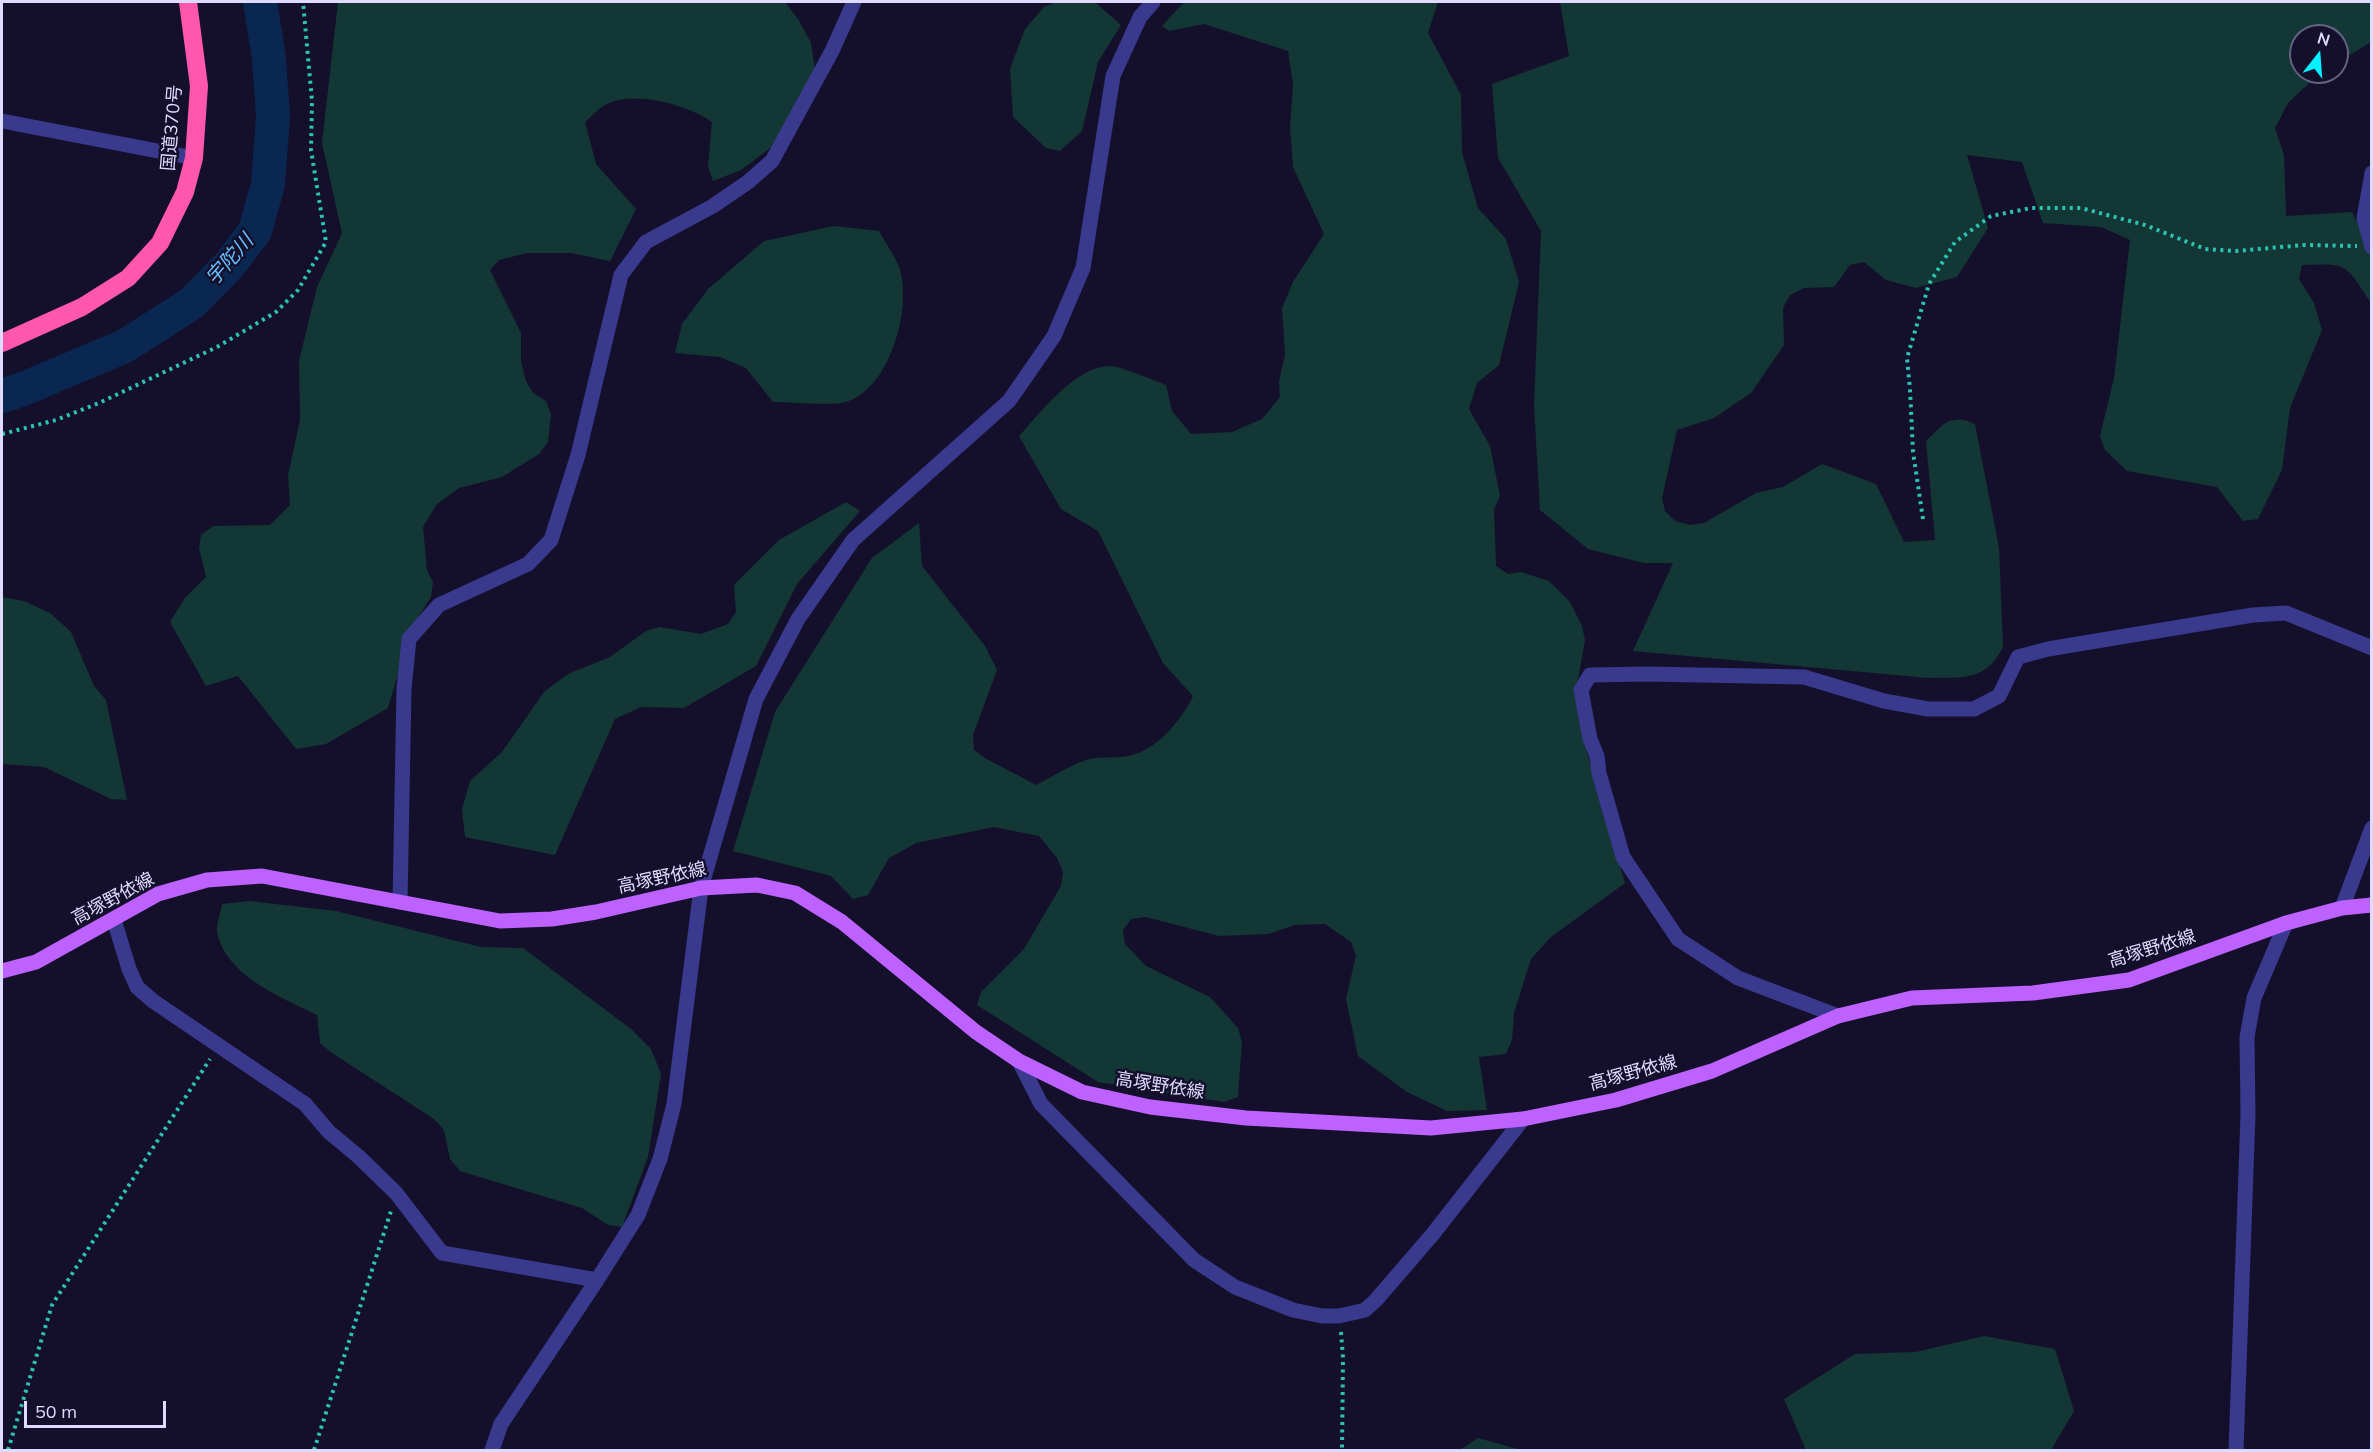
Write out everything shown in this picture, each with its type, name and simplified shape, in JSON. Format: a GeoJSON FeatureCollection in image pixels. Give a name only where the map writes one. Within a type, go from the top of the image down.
{"type":"FeatureCollection","features":[{"type":"Feature","properties":{"kind":"highway","name":"国道370号"},"geometry":{"type":"LineString","coordinates":[[2,343],[82,307],[128,278],[160,243],[185,192],[194,158],[199,86],[188,2]]}},
{"type":"Feature","properties":{"kind":"main road","name":"高塚野依線"},"geometry":{"type":"LineString","coordinates":[[2,971],[36,962],[158,894],[207,880],[262,876],[500,921],[552,919],[596,912],[701,888],[757,885],[795,893],[842,922],[976,1032],[1019,1061],[1082,1092],[1150,1107],[1246,1118],[1431,1128],[1523,1119],[1616,1100],[1712,1071],[1838,1016],[1912,998],[2033,993],[2128,980],[2286,923],[2342,908],[2372,905]]}},
{"type":"Feature","properties":{"kind":"street"},"geometry":{"type":"LineString","coordinates":[[400,902],[404,690],[410,639],[439,605],[528,564],[551,540],[578,455],[621,275],[646,242],[714,206],[748,182],[772,161],[832,51],[854,2]]}},
{"type":"Feature","properties":{"kind":"street"},"geometry":{"type":"LineString","coordinates":[[492,1450],[501,1424],[638,1215],[663,1148],[674,1104],[701,888],[756,699],[798,619],[854,540],[1010,401],[1054,336],[1083,268],[1113,76],[1140,17],[1153,2]]}},
{"type":"Feature","properties":{"kind":"street"},"geometry":{"type":"LineString","coordinates":[[2,120],[194,158]]}},
{"type":"Feature","properties":{"kind":"street"},"geometry":{"type":"LineString","coordinates":[[2367,246],[2364,218],[2372,173]]}},
{"type":"Feature","properties":{"kind":"street"},"geometry":{"type":"LineString","coordinates":[[1838,1016],[1738,978],[1678,939],[1623,857],[1585,716],[1581,690],[1590,675],[1804,677],[1884,701],[1928,709],[1974,709],[1999,696],[2018,657],[2048,649],[2253,615],[2286,613],[2372,648]]}},
{"type":"Feature","properties":{"kind":"street"},"geometry":{"type":"LineString","coordinates":[[2342,908],[2372,828]]}},
{"type":"Feature","properties":{"kind":"street"},"geometry":{"type":"LineString","coordinates":[[114,920],[137,987],[153,1001],[304,1104],[329,1132],[396,1193],[442,1253],[597,1280]]}},
{"type":"Feature","properties":{"kind":"street"},"geometry":{"type":"LineString","coordinates":[[2236,1450],[2248,1126],[2247,1036],[2254,998],[2286,923]]}},
{"type":"Feature","properties":{"kind":"street"},"geometry":{"type":"LineString","coordinates":[[1019,1061],[1041,1104],[1194,1260],[1235,1287],[1293,1310],[1322,1316],[1340,1316],[1365,1310],[1376,1300],[1432,1235],[1523,1119]]}},
{"type":"Feature","properties":{"kind":"path"},"geometry":{"type":"LineString","coordinates":[[2,434],[56,420],[99,403],[217,346],[276,312],[298,290],[326,242],[311,150],[312,101],[303,2]]}},
{"type":"Feature","properties":{"kind":"path"},"geometry":{"type":"LineString","coordinates":[[1923,519],[1913,452],[1911,389],[1907,358],[1929,284],[1955,242],[1991,216],[2031,208],[2081,208],[2145,225],[2205,249],[2236,251],[2304,245],[2367,246]]}},
{"type":"Feature","properties":{"kind":"path"},"geometry":{"type":"LineString","coordinates":[[8,1450],[52,1305],[218,1046]]}},
{"type":"Feature","properties":{"kind":"path"},"geometry":{"type":"LineString","coordinates":[[314,1450],[396,1193]]}},
{"type":"Feature","properties":{"kind":"path"},"geometry":{"type":"LineString","coordinates":[[1340,1316],[1343,1358],[1342,1450]]}},
{"type":"Feature","properties":{"kind":"green space"},"geometry":{"type":"Polygon","coordinates":[[[338,2],[785,2],[798,19],[811,43],[817,84],[789,134],[741,170],[713,181],[708,166],[712,122],[690,110],[661,101],[618,100],[598,110],[585,122],[596,164],[636,209],[610,261],[571,253],[527,253],[499,260],[490,270],[521,333],[521,362],[526,381],[533,393],[546,401],[551,414],[548,442],[539,454],[502,477],[459,488],[436,505],[423,527],[427,570],[433,582],[431,597],[412,627],[388,708],[326,744],[296,749],[238,676],[206,686],[170,622],[185,598],[206,577],[199,548],[201,535],[213,526],[270,525],[290,505],[288,476],[300,420],[299,361],[317,287],[342,233],[322,143],[338,2]]]}},
{"type":"Feature","properties":{"kind":"green space"},"geometry":{"type":"Polygon","coordinates":[[[1056,2],[1096,3],[1121,25],[1098,62],[1082,131],[1060,151],[1046,148],[1013,117],[1010,69],[1025,29],[1044,7],[1056,2]]]}},
{"type":"Feature","properties":{"kind":"green space"},"geometry":{"type":"Polygon","coordinates":[[[1184,2],[1438,2],[1428,33],[1461,95],[1462,152],[1478,208],[1506,239],[1519,282],[1499,365],[1477,383],[1469,409],[1490,446],[1500,496],[1494,509],[1496,566],[1508,574],[1521,572],[1549,581],[1570,602],[1582,626],[1585,640],[1578,680],[1587,752],[1625,883],[1551,937],[1531,959],[1514,1013],[1512,1040],[1506,1054],[1479,1057],[1487,1110],[1447,1111],[1407,1092],[1358,1056],[1346,999],[1356,955],[1351,942],[1325,924],[1295,925],[1268,934],[1219,936],[1146,917],[1131,919],[1123,930],[1125,944],[1146,966],[1210,997],[1238,1028],[1242,1042],[1238,1097],[1224,1102],[1098,1082],[977,1005],[981,992],[1024,949],[1061,886],[1063,872],[1057,858],[1039,836],[994,827],[916,843],[889,858],[868,895],[853,899],[831,876],[733,851],[775,712],[872,558],[919,523],[922,566],[985,646],[997,670],[973,735],[974,750],[985,758],[1036,785],[1084,761],[1142,752],[1168,732],[1193,696],[1163,663],[1098,531],[1061,509],[1019,436],[1071,383],[1096,368],[1109,366],[1166,385],[1172,411],[1191,434],[1232,432],[1262,419],[1280,397],[1279,381],[1285,354],[1282,308],[1293,282],[1324,234],[1293,167],[1290,127],[1293,84],[1288,51],[1204,24],[1169,31],[1162,26],[1184,2]]]}},
{"type":"Feature","properties":{"kind":"green space"},"geometry":{"type":"Polygon","coordinates":[[[1560,2],[2371,2],[2371,42],[2349,56],[2349,24],[2289,24],[2289,84],[2308,84],[2288,103],[2275,128],[2284,155],[2286,216],[2352,212],[2371,250],[2371,303],[2356,280],[2345,269],[2329,265],[2302,265],[2299,279],[2314,303],[2322,330],[2290,408],[2282,470],[2258,519],[2243,521],[2217,487],[2127,471],[2105,450],[2100,436],[2114,378],[2130,240],[2101,227],[2043,223],[2022,162],[1967,155],[1988,228],[1957,277],[1916,288],[1886,280],[1864,262],[1850,265],[1834,287],[1804,288],[1790,295],[1783,308],[1784,345],[1751,393],[1714,418],[1677,430],[1662,498],[1665,511],[1675,521],[1690,525],[1704,523],[1756,493],[1783,487],[1822,464],[1876,484],[1904,542],[1935,540],[1926,441],[1943,425],[1953,420],[1975,424],[1999,548],[2003,647],[1996,658],[1981,672],[1972,675],[1928,678],[1633,651],[1673,563],[1644,563],[1588,549],[1540,510],[1534,406],[1541,231],[1498,158],[1492,84],[1569,56],[1560,2]]]}},
{"type":"Feature","properties":{"kind":"green space"},"geometry":{"type":"Polygon","coordinates":[[[834,226],[879,231],[897,262],[903,284],[900,324],[894,345],[875,381],[861,394],[840,403],[773,402],[746,368],[720,357],[675,353],[682,324],[708,289],[764,241],[834,226]]]}},
{"type":"Feature","properties":{"kind":"green space"},"geometry":{"type":"Polygon","coordinates":[[[846,502],[860,511],[797,584],[756,666],[684,708],[641,707],[615,719],[555,855],[465,837],[462,809],[470,781],[502,752],[544,692],[568,674],[610,657],[646,631],[659,627],[701,634],[728,624],[736,612],[734,585],[779,540],[846,502]]]}},
{"type":"Feature","properties":{"kind":"green space"},"geometry":{"type":"Polygon","coordinates":[[[2,597],[24,601],[50,613],[71,632],[94,686],[106,700],[127,800],[111,799],[44,767],[2,764],[2,597]]]}},
{"type":"Feature","properties":{"kind":"green space"},"geometry":{"type":"Polygon","coordinates":[[[249,901],[336,911],[481,947],[523,948],[631,1029],[651,1049],[661,1074],[648,1157],[622,1227],[608,1225],[582,1208],[460,1171],[450,1159],[444,1130],[434,1119],[332,1053],[320,1043],[317,1015],[257,983],[231,961],[222,947],[217,932],[222,904],[249,901]]]}},
{"type":"Feature","properties":{"kind":"green space"},"geometry":{"type":"Polygon","coordinates":[[[1984,1336],[2055,1349],[2074,1411],[2051,1450],[1806,1450],[1784,1399],[1855,1354],[1916,1352],[1984,1336]]]}},
{"type":"Feature","properties":{"kind":"green space"},"geometry":{"type":"Polygon","coordinates":[[[1478,1438],[1521,1450],[1460,1450],[1478,1438]]]}},
{"type":"Feature","properties":{"kind":"waterway","name":"宇陀川"},"geometry":{"type":"LineString","coordinates":[[2,396],[125,346],[192,303],[230,264],[255,231],[268,184],[273,117],[269,58],[260,2]]}}]}
